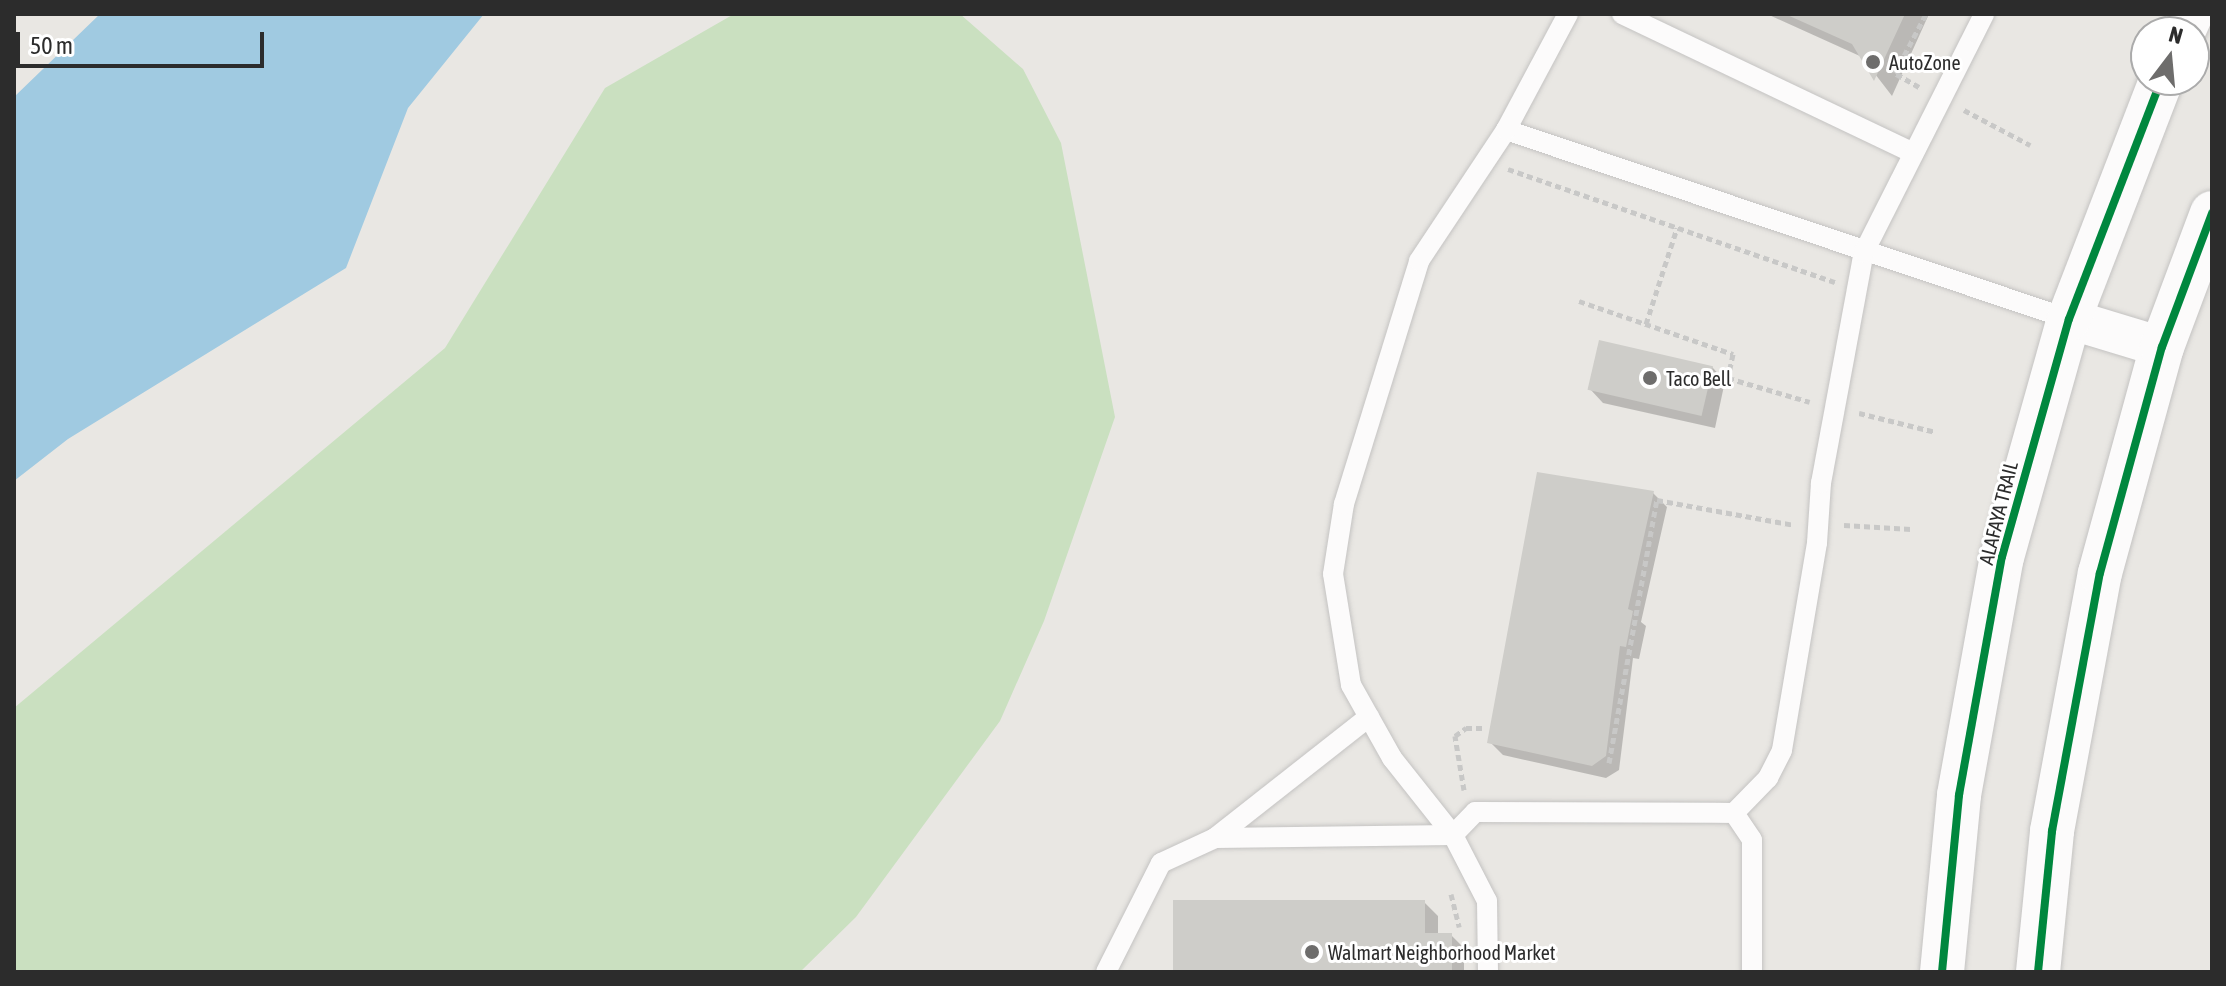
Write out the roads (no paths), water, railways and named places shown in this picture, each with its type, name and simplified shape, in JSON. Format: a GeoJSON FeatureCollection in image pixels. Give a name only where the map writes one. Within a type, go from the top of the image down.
{"type":"FeatureCollection","features":[{"type":"Feature","properties":{"kind":"main road","name":"ALAFAYA TRAIL"},"geometry":{"type":"LineString","coordinates":[[1942,972],[1959,795],[2002,557],[2069,319],[2155,96]]}},
{"type":"Feature","properties":{"kind":"main road"},"geometry":{"type":"LineString","coordinates":[[2038,972],[2072,706],[2100,573],[2162,347],[2212,213]]}},
{"type":"Feature","properties":{"kind":"street"},"geometry":{"type":"LineString","coordinates":[[2069,319],[2162,347]]}},
{"type":"Feature","properties":{"kind":"lane"},"geometry":{"type":"LineString","coordinates":[[1488,972],[1487,901],[1453,835],[1392,758],[1351,685],[1333,574],[1344,504],[1419,261],[1506,130],[1568,14]]}},
{"type":"Feature","properties":{"kind":"lane"},"geometry":{"type":"LineString","coordinates":[[1622,14],[1914,153]]}},
{"type":"Feature","properties":{"kind":"lane"},"geometry":{"type":"LineString","coordinates":[[1215,838],[1453,835],[1475,812],[1734,813],[1768,778],[1782,750],[1835,407],[1864,252],[1984,14]]}},
{"type":"Feature","properties":{"kind":"lane"},"geometry":{"type":"LineString","coordinates":[[1506,130],[2069,319]]}},
{"type":"Feature","properties":{"kind":"lane"},"geometry":{"type":"LineString","coordinates":[[1106,972],[1161,863],[1215,838],[1369,717]]}},
{"type":"Feature","properties":{"kind":"lane"},"geometry":{"type":"LineString","coordinates":[[1734,813],[1752,840],[1752,972]]}},
{"type":"Feature","properties":{"kind":"water"},"geometry":{"type":"Polygon","coordinates":[[[100,14],[484,14],[408,108],[346,268],[68,439],[14,481],[14,97],[100,14]]]}},
{"type":"Feature","properties":{"kind":"place","name":"AutoZone"},"geometry":{"type":"Point","coordinates":[1873,62]}},
{"type":"Feature","properties":{"kind":"place","name":"Taco Bell"},"geometry":{"type":"Point","coordinates":[1650,378]}},
{"type":"Feature","properties":{"kind":"place","name":"Walmart Neighborhood Market"},"geometry":{"type":"Point","coordinates":[1312,952]}}]}
